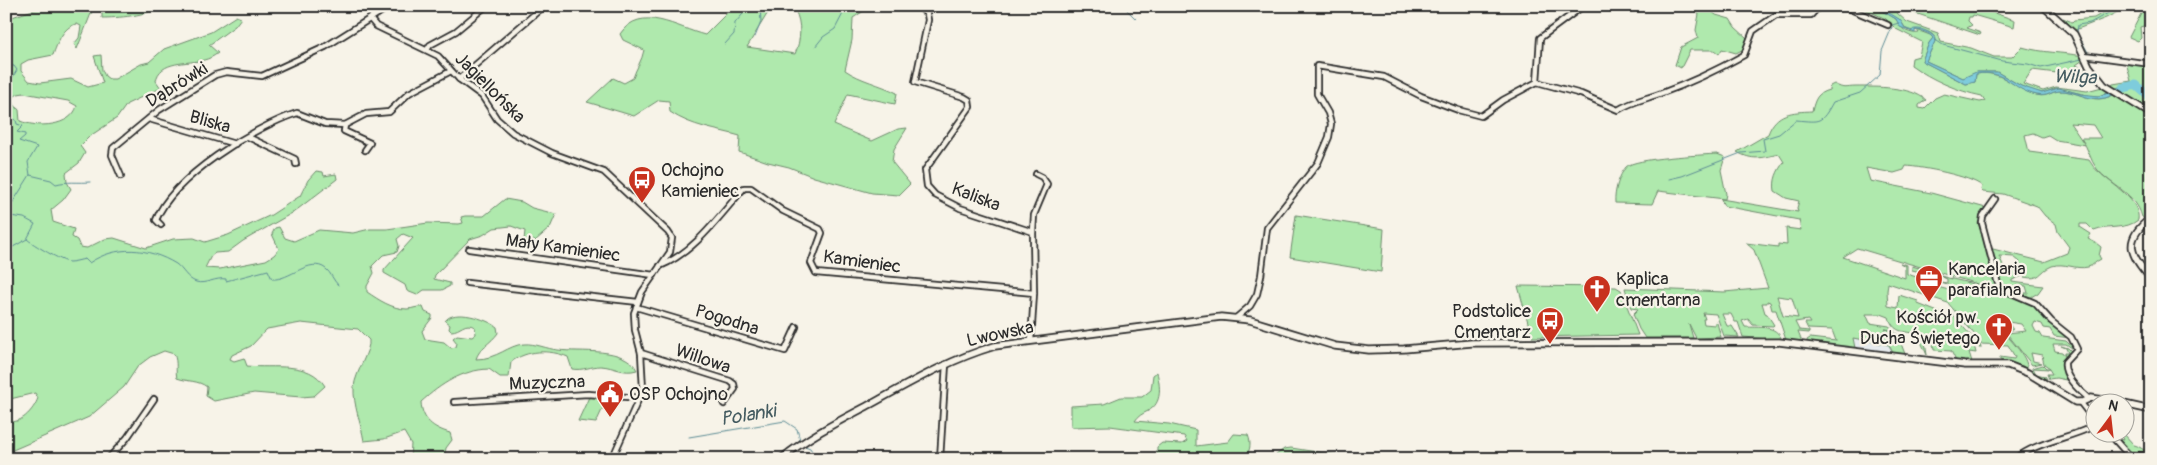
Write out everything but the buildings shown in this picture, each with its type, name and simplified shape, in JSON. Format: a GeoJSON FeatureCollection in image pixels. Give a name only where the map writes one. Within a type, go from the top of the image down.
{"type":"FeatureCollection","features":[{"type":"Feature","properties":{"kind":"street"},"geometry":{"type":"LineString","coordinates":[[371,20],[375,6]]}},
{"type":"Feature","properties":{"kind":"street","name":"Dąbrówki"},"geometry":{"type":"LineString","coordinates":[[121,176],[112,155],[113,148],[172,101],[215,76],[226,72],[262,76],[325,47],[371,20],[390,6]]}},
{"type":"Feature","properties":{"kind":"street"},"geometry":{"type":"LineString","coordinates":[[426,50],[456,32],[486,6]]}},
{"type":"Feature","properties":{"kind":"street"},"geometry":{"type":"LineString","coordinates":[[459,79],[544,6]]}},
{"type":"Feature","properties":{"kind":"street","name":"Kaliska"},"geometry":{"type":"LineString","coordinates":[[918,6],[927,14],[928,20],[914,82],[966,98],[970,104],[969,110],[925,170],[924,180],[929,190],[945,203],[1034,232]]}},
{"type":"Feature","properties":{"kind":"street"},"geometry":{"type":"LineString","coordinates":[[1537,82],[1540,38],[1583,6]]}},
{"type":"Feature","properties":{"kind":"street"},"geometry":{"type":"LineString","coordinates":[[1236,318],[1255,300],[1263,265],[1264,240],[1268,228],[1318,163],[1329,137],[1331,124],[1328,113],[1317,94],[1317,66],[1384,77],[1421,96],[1458,110],[1481,116],[1503,100],[1537,82],[1581,94],[1618,110],[1631,102],[1660,94],[1709,74],[1744,55],[1752,31],[1776,15],[1811,15],[1819,6]]}},
{"type":"Feature","properties":{"kind":"street"},"geometry":{"type":"LineString","coordinates":[[1843,6],[1888,24]]}},
{"type":"Feature","properties":{"kind":"street"},"geometry":{"type":"LineString","coordinates":[[2043,6],[2074,34],[2095,75],[2107,88],[2151,114]]}},
{"type":"Feature","properties":{"kind":"street","name":"Jagiellońska"},"geometry":{"type":"LineString","coordinates":[[371,20],[376,26],[426,50],[444,61],[459,79],[482,96],[497,119],[513,133],[552,153],[604,172],[668,232],[672,238],[670,252],[654,275],[637,304],[634,313],[635,330],[641,353],[644,380],[641,398],[612,459]]}},
{"type":"Feature","properties":{"kind":"street"},"geometry":{"type":"LineString","coordinates":[[2084,55],[2151,64]]}},
{"type":"Feature","properties":{"kind":"street"},"geometry":{"type":"LineString","coordinates":[[161,225],[156,220],[160,208],[202,169],[235,144],[288,115],[297,113],[325,124],[345,125],[366,114],[389,112],[399,100],[451,71]]}},
{"type":"Feature","properties":{"kind":"street","name":"Bliska"},"geometry":{"type":"LineString","coordinates":[[148,119],[235,144]]}},
{"type":"Feature","properties":{"kind":"street"},"geometry":{"type":"LineString","coordinates":[[345,125],[344,131],[370,142],[365,150]]}},
{"type":"Feature","properties":{"kind":"street"},"geometry":{"type":"LineString","coordinates":[[248,137],[286,153],[295,159],[296,164]]}},
{"type":"Feature","properties":{"kind":"street"},"geometry":{"type":"LineString","coordinates":[[1031,342],[1034,293],[1034,215],[1047,184],[1042,177],[1036,174]]}},
{"type":"Feature","properties":{"kind":"street","name":"Kamieniec"},"geometry":{"type":"LineString","coordinates":[[660,266],[667,265],[688,248],[744,188],[751,188],[783,211],[820,229],[822,233],[811,263],[816,273],[1034,293]]}},
{"type":"Feature","properties":{"kind":"street"},"geometry":{"type":"LineString","coordinates":[[1995,199],[1983,216],[1982,223],[1998,284],[2002,289],[2033,301],[2051,321],[2074,339],[2078,349],[2065,362],[2064,366],[2073,382],[2084,394]]}},
{"type":"Feature","properties":{"kind":"street"},"geometry":{"type":"LineString","coordinates":[[2151,218],[2140,224],[2134,232],[2131,246],[2135,259],[2151,278]]}},
{"type":"Feature","properties":{"kind":"street","name":"Mały Kamieniec"},"geometry":{"type":"LineString","coordinates":[[469,249],[654,275]]}},
{"type":"Feature","properties":{"kind":"street"},"geometry":{"type":"LineString","coordinates":[[467,283],[637,304]]}},
{"type":"Feature","properties":{"kind":"street","name":"Pogodna"},"geometry":{"type":"LineString","coordinates":[[637,304],[785,351],[796,327]]}},
{"type":"Feature","properties":{"kind":"street","name":"Lwowska"},"geometry":{"type":"LineString","coordinates":[[781,459],[802,441],[946,364],[976,351],[1221,317],[1236,318],[1333,346],[1357,349],[1427,348],[1472,343],[1758,341],[1965,365],[2008,365],[2028,373],[2074,401],[2080,402]]}},
{"type":"Feature","properties":{"kind":"street","name":"Willowa"},"geometry":{"type":"LineString","coordinates":[[641,353],[730,381],[734,384],[735,389],[724,404]]}},
{"type":"Feature","properties":{"kind":"street"},"geometry":{"type":"LineString","coordinates":[[940,459],[946,364]]}},
{"type":"Feature","properties":{"kind":"street","name":"Muzyczna"},"geometry":{"type":"LineString","coordinates":[[454,402],[588,394],[641,398]]}},
{"type":"Feature","properties":{"kind":"street"},"geometry":{"type":"LineString","coordinates":[[108,459],[127,438],[154,399]]}},
{"type":"Feature","properties":{"kind":"street"},"geometry":{"type":"LineString","coordinates":[[2084,400],[2080,402],[2084,407]]}},
{"type":"Feature","properties":{"kind":"street"},"geometry":{"type":"LineString","coordinates":[[2134,406],[2151,410]]}},
{"type":"Feature","properties":{"kind":"street"},"geometry":{"type":"LineString","coordinates":[[2015,459],[2026,449],[2040,443],[2067,438],[2084,430]]}},
{"type":"Feature","properties":{"kind":"street"},"geometry":{"type":"LineString","coordinates":[[2117,442],[2131,457],[2151,456]]}},
{"type":"Feature","properties":{"kind":"shaded area"},"geometry":{"type":"Polygon","coordinates":[[[1852,337],[1880,341],[1890,345],[1893,353],[1854,348],[1852,337]]]}},
{"type":"Feature","properties":{"kind":"green space"},"geometry":{"type":"Polygon","coordinates":[[[45,6],[159,6],[148,12],[115,18],[102,18],[102,7],[92,11],[77,49],[74,44],[79,38],[81,26],[77,24],[72,25],[64,32],[53,55],[28,60],[21,64],[21,71],[29,81],[40,83],[71,79],[88,87],[103,83],[94,56],[101,55],[102,70],[105,76],[109,79],[115,79],[141,64],[149,62],[164,49],[211,32],[236,16],[241,18],[235,26],[209,45],[218,53],[206,60],[176,64],[163,69],[158,74],[156,81],[161,88],[127,104],[117,118],[90,136],[80,146],[85,153],[79,163],[66,173],[67,182],[71,189],[63,200],[51,210],[53,222],[74,229],[72,237],[77,240],[80,247],[87,248],[105,239],[114,238],[146,248],[173,239],[194,238],[205,242],[228,235],[271,215],[300,196],[308,180],[316,171],[323,172],[324,176],[336,174],[337,179],[294,212],[243,241],[228,252],[215,253],[211,256],[205,268],[220,269],[266,260],[279,249],[272,234],[275,228],[279,227],[285,238],[294,241],[319,230],[353,233],[370,229],[387,229],[428,223],[459,224],[463,223],[461,217],[484,216],[505,199],[522,202],[532,208],[556,214],[550,228],[535,241],[524,240],[525,231],[511,226],[494,228],[483,235],[470,239],[435,275],[434,279],[450,283],[450,286],[442,290],[424,290],[417,295],[407,291],[405,285],[384,273],[384,270],[413,238],[403,234],[397,239],[399,246],[397,252],[383,255],[372,266],[374,273],[367,286],[367,292],[386,304],[396,307],[407,309],[423,307],[425,312],[432,315],[432,318],[422,331],[425,339],[444,342],[451,348],[456,347],[457,343],[453,338],[457,335],[472,337],[476,334],[475,327],[471,325],[451,331],[449,329],[450,325],[445,321],[449,317],[456,315],[471,316],[497,327],[498,333],[476,359],[491,357],[518,345],[528,344],[558,350],[613,354],[631,362],[637,370],[623,371],[601,366],[572,369],[568,357],[561,354],[538,352],[524,355],[511,362],[509,377],[500,377],[489,369],[461,375],[436,389],[421,402],[426,418],[438,429],[450,433],[452,440],[446,448],[444,459],[410,459],[411,444],[404,432],[384,439],[364,441],[356,407],[354,387],[368,350],[369,340],[358,329],[301,323],[267,329],[251,346],[232,355],[230,359],[234,361],[244,358],[247,366],[290,367],[310,372],[325,386],[314,396],[301,397],[254,393],[214,401],[206,396],[207,387],[204,385],[177,378],[174,354],[164,351],[150,357],[138,366],[124,387],[89,417],[6,453],[6,420],[11,422],[21,419],[30,412],[38,398],[35,393],[6,400],[6,58],[10,54],[6,49],[6,19],[45,6]],[[24,93],[18,94],[11,101],[19,110],[20,121],[44,125],[61,122],[74,113],[77,106],[68,101],[24,93]]]}},
{"type":"Feature","properties":{"kind":"green space"},"geometry":{"type":"Polygon","coordinates":[[[734,6],[772,6],[747,47],[795,54],[800,32],[795,10],[798,6],[867,6],[865,10],[853,18],[852,40],[845,70],[857,77],[897,93],[895,104],[848,94],[834,125],[872,141],[898,129],[907,128],[894,149],[892,162],[910,184],[899,195],[872,193],[814,177],[789,167],[739,152],[740,136],[695,124],[678,117],[670,112],[669,101],[659,100],[634,116],[587,102],[613,78],[624,83],[633,78],[644,50],[623,40],[620,34],[629,25],[638,20],[660,20],[705,35],[734,6]]]}},
{"type":"Feature","properties":{"kind":"green space"},"geometry":{"type":"Polygon","coordinates":[[[1687,6],[1713,6],[1711,11],[1716,15],[1730,19],[1735,27],[1747,38],[1744,49],[1736,53],[1722,49],[1719,54],[1714,50],[1690,50],[1681,68],[1675,65],[1681,47],[1698,38],[1696,30],[1699,14],[1687,6]]]}},
{"type":"Feature","properties":{"kind":"green space"},"geometry":{"type":"Polygon","coordinates":[[[1858,6],[1884,12],[1898,21],[1900,27],[1907,31],[1919,33],[1917,30],[1930,35],[1933,38],[1922,61],[1966,84],[1975,82],[1976,74],[1993,74],[2000,76],[2025,91],[2038,95],[2045,96],[2059,91],[2066,91],[2098,99],[2113,95],[2151,115],[2151,215],[2145,218],[2142,217],[2139,209],[2129,196],[2103,175],[2130,199],[2138,213],[2138,220],[2128,225],[2094,231],[2087,224],[2080,224],[2080,227],[2091,234],[2088,239],[2101,247],[2099,256],[2101,259],[2091,266],[2084,268],[2056,265],[2048,268],[2037,277],[2024,277],[2027,274],[2012,280],[2012,282],[2043,286],[2038,293],[2031,297],[2016,293],[2028,293],[2026,286],[2015,286],[2017,291],[2015,292],[2001,286],[1997,273],[2014,268],[2020,262],[2014,257],[1999,256],[2003,265],[1999,267],[1994,262],[1989,248],[2044,262],[2067,253],[2069,247],[2058,232],[2056,224],[2045,216],[2037,206],[2003,194],[1983,192],[1981,190],[1982,186],[1976,182],[1946,173],[1906,166],[1904,170],[1894,173],[1866,168],[1870,181],[1931,193],[1986,208],[1978,223],[1992,261],[1998,287],[1984,286],[1857,248],[1843,257],[1905,278],[1905,266],[1900,263],[1907,265],[1907,274],[1926,280],[1925,273],[1912,270],[1912,266],[1933,272],[1936,274],[1937,287],[1953,291],[1953,286],[1940,282],[1947,283],[1947,279],[1940,276],[2003,291],[2032,301],[2071,338],[2054,336],[2050,329],[2044,328],[2042,324],[2035,322],[2033,326],[2036,332],[2040,333],[2043,338],[2066,341],[2074,346],[2075,350],[2066,344],[2053,344],[2055,351],[2062,352],[2066,358],[2064,353],[2068,353],[2066,348],[2061,346],[2068,348],[2073,353],[2063,364],[2071,381],[2056,378],[2049,379],[2047,374],[2052,374],[2049,369],[2033,368],[2036,374],[2045,376],[2047,379],[2033,373],[2032,368],[2043,365],[2046,368],[2050,368],[2044,364],[2042,355],[2031,353],[2033,361],[2042,363],[2032,365],[2008,335],[2007,333],[2026,331],[2021,324],[2008,322],[2013,330],[2011,330],[2005,322],[1997,324],[2025,359],[2027,370],[2023,366],[2000,360],[2000,357],[2014,359],[2015,357],[2008,345],[1980,344],[1981,348],[1979,348],[1975,335],[1948,303],[1888,283],[1888,306],[1898,308],[1899,295],[1918,301],[1918,304],[1948,316],[1950,312],[1972,337],[1976,353],[1969,352],[1972,362],[1956,361],[1951,351],[1934,350],[1933,344],[1925,342],[1927,355],[1917,333],[1899,330],[1893,326],[1889,317],[1881,314],[1866,314],[1870,323],[1889,326],[1894,330],[1885,329],[1895,331],[1889,331],[1897,334],[1898,336],[1895,339],[1900,341],[1905,354],[1893,353],[1889,345],[1853,338],[1855,348],[1808,343],[1807,340],[1810,338],[1836,341],[1832,330],[1808,329],[1805,323],[1810,323],[1808,320],[1795,322],[1799,330],[1809,331],[1809,333],[1798,332],[1802,342],[1786,340],[1776,310],[1772,310],[1770,302],[1767,301],[1767,303],[1762,303],[1765,313],[1773,326],[1753,325],[1748,319],[1742,321],[1745,327],[1761,327],[1776,331],[1782,340],[1743,337],[1738,322],[1735,322],[1731,314],[1722,314],[1727,326],[1732,326],[1739,337],[1724,336],[1716,314],[1703,313],[1704,324],[1715,325],[1715,322],[1717,323],[1721,337],[1696,338],[1689,324],[1693,338],[1645,338],[1633,314],[1638,309],[1631,308],[1625,288],[1724,292],[1768,288],[1754,250],[1746,243],[1778,247],[1778,244],[1787,245],[1786,228],[1801,230],[1799,220],[1724,206],[1721,199],[1798,212],[1799,201],[1786,198],[1775,191],[1776,176],[1784,162],[1779,154],[1757,158],[1748,157],[1737,152],[1768,134],[1775,121],[1780,117],[1791,113],[1812,111],[1817,97],[1829,90],[1830,86],[1834,84],[1843,88],[1883,87],[1911,92],[1926,100],[1919,105],[1919,108],[1924,109],[1935,98],[1944,94],[1980,102],[1985,101],[1982,96],[1945,84],[1911,65],[1912,58],[1919,56],[1922,42],[1896,29],[1886,19],[1858,6]],[[2070,123],[2085,145],[2081,138],[2101,138],[2093,125],[2070,123]],[[2033,133],[2025,135],[2029,152],[2089,160],[2096,169],[2103,175],[2097,169],[2085,145],[2056,140],[2048,135],[2042,137],[2033,133]],[[1777,296],[1783,316],[1798,318],[1792,298],[1777,296]]]}},
{"type":"Feature","properties":{"kind":"green space"},"geometry":{"type":"Polygon","coordinates":[[[1870,6],[1973,6],[2015,20],[2014,27],[1973,15],[1969,17],[1968,21],[1972,25],[1967,28],[1981,33],[1980,35],[1900,8],[1897,13],[1907,22],[1938,33],[1941,42],[1971,48],[1994,57],[2012,57],[2022,47],[2083,56],[2083,60],[2076,65],[2092,74],[2064,78],[2057,73],[2032,70],[2023,84],[2043,91],[2056,87],[2087,91],[2102,87],[2108,92],[2099,96],[2092,96],[2056,88],[2044,93],[2037,92],[2021,86],[1997,72],[1976,72],[1970,77],[1963,78],[1926,61],[1936,39],[1933,35],[1926,31],[1907,30],[1899,19],[1893,17],[1886,10],[1870,6]]]}},
{"type":"Feature","properties":{"kind":"green space"},"geometry":{"type":"Polygon","coordinates":[[[2115,6],[2129,6],[2106,18],[2075,30],[2063,18],[2072,22],[2074,20],[2094,18],[2115,6]]]}},
{"type":"Feature","properties":{"kind":"green space"},"geometry":{"type":"Polygon","coordinates":[[[2145,6],[2151,6],[2151,24],[2140,27],[2141,38],[2138,41],[2129,37],[2145,6]]]}},
{"type":"Feature","properties":{"kind":"green space"},"geometry":{"type":"Polygon","coordinates":[[[2126,62],[2151,67],[2151,111],[2117,93],[2134,86],[2132,82],[2113,90],[2109,87],[2113,84],[2131,81],[2126,62]]]}},
{"type":"Feature","properties":{"kind":"green space"},"geometry":{"type":"Polygon","coordinates":[[[1717,154],[1725,157],[1721,170],[1726,194],[1725,199],[1658,191],[1652,204],[1615,203],[1619,179],[1623,170],[1632,164],[1641,161],[1717,154]]]}},
{"type":"Feature","properties":{"kind":"green space"},"geometry":{"type":"Polygon","coordinates":[[[1296,215],[1384,229],[1381,272],[1290,257],[1296,215]]]}},
{"type":"Feature","properties":{"kind":"green space"},"geometry":{"type":"Polygon","coordinates":[[[1518,286],[1616,287],[1621,290],[1638,335],[1532,337],[1518,286]]]}},
{"type":"Feature","properties":{"kind":"green space"},"geometry":{"type":"Polygon","coordinates":[[[1157,372],[1158,399],[1153,408],[1139,416],[1135,421],[1169,424],[1196,430],[1196,446],[1228,442],[1234,434],[1248,435],[1250,448],[1243,459],[1157,459],[1157,447],[1162,443],[1182,444],[1187,441],[1184,436],[1110,426],[1071,427],[1071,406],[1104,404],[1121,397],[1142,397],[1151,390],[1153,375],[1157,372]]]}},
{"type":"Feature","properties":{"kind":"green space"},"geometry":{"type":"Polygon","coordinates":[[[589,397],[607,399],[596,423],[578,421],[589,397]]]}},
{"type":"Feature","properties":{"kind":"green space"},"geometry":{"type":"Polygon","coordinates":[[[2121,442],[2131,442],[2151,452],[2151,455],[2133,453],[2121,442]]]}},
{"type":"Feature","properties":{"kind":"green space"},"geometry":{"type":"Polygon","coordinates":[[[1291,448],[1362,459],[1271,459],[1284,449],[1291,448]]]}},
{"type":"Feature","properties":{"kind":"water"},"geometry":{"type":"Polygon","coordinates":[[[1867,6],[1891,14],[1899,19],[1907,29],[1912,31],[1914,29],[1922,29],[1930,33],[1936,39],[1926,61],[1963,78],[1976,72],[1997,72],[2021,86],[2042,93],[2059,88],[2081,94],[2099,96],[2130,82],[2134,86],[2109,97],[2099,99],[2065,91],[2037,95],[2021,89],[1995,74],[1976,74],[1975,82],[1966,84],[1922,61],[1933,38],[1930,35],[1917,30],[1915,30],[1915,33],[1900,27],[1896,19],[1867,6]]]}},
{"type":"Feature","properties":{"kind":"waterway"},"geometry":{"type":"LineString","coordinates":[[725,44],[734,34],[735,23],[750,6]]}},
{"type":"Feature","properties":{"kind":"waterway"},"geometry":{"type":"LineString","coordinates":[[755,37],[761,22],[760,6]]}},
{"type":"Feature","properties":{"kind":"waterway"},"geometry":{"type":"LineString","coordinates":[[815,47],[823,37],[835,29],[847,6]]}},
{"type":"Feature","properties":{"kind":"waterway"},"geometry":{"type":"LineString","coordinates":[[1123,6],[1136,19]]}},
{"type":"Feature","properties":{"kind":"waterway"},"geometry":{"type":"LineString","coordinates":[[2089,54],[2077,33],[2078,25],[2090,23],[2121,6]]}},
{"type":"Feature","properties":{"kind":"waterway"},"geometry":{"type":"LineString","coordinates":[[1892,25],[1899,23]]}},
{"type":"Feature","properties":{"kind":"waterway"},"geometry":{"type":"LineString","coordinates":[[1669,179],[1682,176],[1741,153],[1765,151],[1763,139],[1779,134],[1796,120],[1819,120],[1826,114],[1833,102],[1860,93],[1880,75],[1882,51],[1892,27]]}},
{"type":"Feature","properties":{"kind":"waterway"},"geometry":{"type":"LineString","coordinates":[[1934,39],[1943,45],[2002,61],[2028,64],[2041,68],[2082,59],[2081,56]]}},
{"type":"Feature","properties":{"kind":"waterway"},"geometry":{"type":"LineString","coordinates":[[6,65],[14,66],[17,70],[6,88]]}},
{"type":"Feature","properties":{"kind":"waterway","name":"Wilga"},"geometry":{"type":"LineString","coordinates":[[2123,88],[2136,85],[2151,98]]}},
{"type":"Feature","properties":{"kind":"waterway"},"geometry":{"type":"LineString","coordinates":[[6,92],[11,95],[7,102],[11,105],[6,109]]}},
{"type":"Feature","properties":{"kind":"waterway"},"geometry":{"type":"LineString","coordinates":[[6,117],[16,120],[17,124],[23,126],[17,132],[25,134],[25,136],[19,141],[37,147],[28,162],[30,175]]}},
{"type":"Feature","properties":{"kind":"waterway"},"geometry":{"type":"LineString","coordinates":[[27,239],[35,224],[24,218],[10,216],[8,210],[30,175]]}},
{"type":"Feature","properties":{"kind":"waterway"},"geometry":{"type":"LineString","coordinates":[[30,175],[51,180],[56,184],[90,182]]}},
{"type":"Feature","properties":{"kind":"waterway"},"geometry":{"type":"LineString","coordinates":[[6,251],[27,239]]}},
{"type":"Feature","properties":{"kind":"waterway"},"geometry":{"type":"LineString","coordinates":[[27,239],[69,262],[85,259],[89,263],[110,253],[132,250],[143,251],[165,258],[176,264],[190,279],[199,283],[218,279],[226,279],[226,281],[268,270],[272,279],[279,279],[313,265],[326,269],[338,285]]}},
{"type":"Feature","properties":{"kind":"waterway","name":"Polanki"},"geometry":{"type":"LineString","coordinates":[[689,437],[785,421],[797,429],[800,440]]}},
{"type":"Feature","properties":{"kind":"waterway","name":"Polanki"},"geometry":{"type":"LineString","coordinates":[[805,446],[810,448],[817,459]]}},
{"type":"Feature","properties":{"kind":"place","name":"Ochojno Kamieniec"},"geometry":{"type":"Point","coordinates":[642,204]}},
{"type":"Feature","properties":{"kind":"place","name":"Kancelaria parafialna"},"geometry":{"type":"Point","coordinates":[1929,303]}},
{"type":"Feature","properties":{"kind":"place","name":"Kaplica cmentarna"},"geometry":{"type":"Point","coordinates":[1597,313]}},
{"type":"Feature","properties":{"kind":"place","name":"Podstolice Cmentarz"},"geometry":{"type":"Point","coordinates":[1550,345]}},
{"type":"Feature","properties":{"kind":"place","name":"Kościół pw. Ducha Świętego"},"geometry":{"type":"Point","coordinates":[1999,351]}},
{"type":"Feature","properties":{"kind":"place","name":"OSP Ochojno"},"geometry":{"type":"Point","coordinates":[610,418]}}]}
